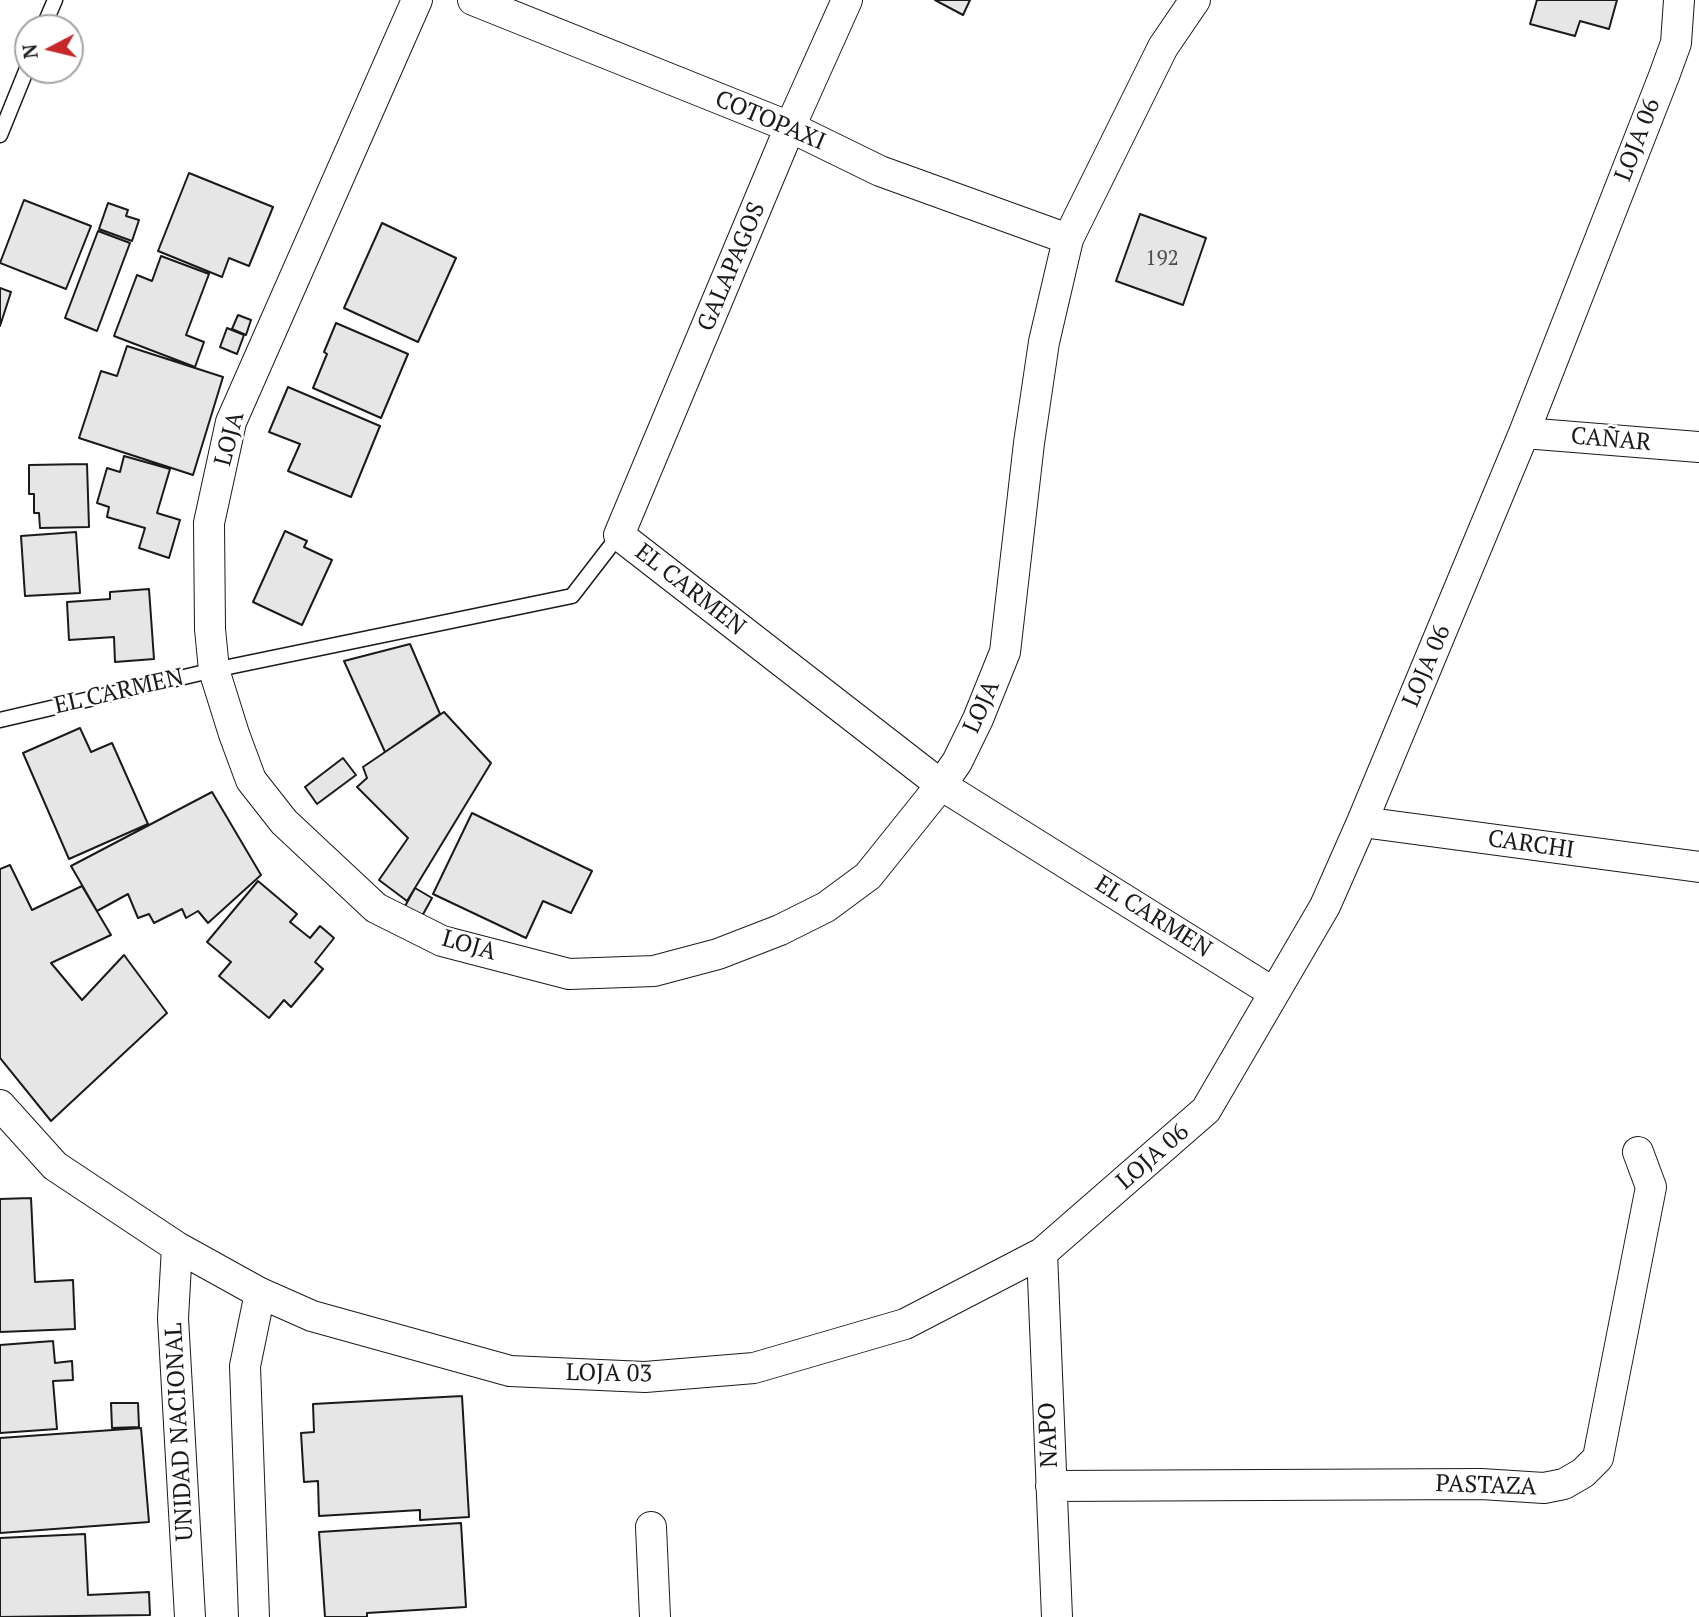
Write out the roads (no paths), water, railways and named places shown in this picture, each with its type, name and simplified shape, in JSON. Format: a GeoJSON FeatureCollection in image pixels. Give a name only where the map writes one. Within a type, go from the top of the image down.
{"type":"FeatureCollection","features":[{"type":"Feature","properties":{"kind":"street","name":"LOJA"},"geometry":{"type":"LineString","coordinates":[[417,0],[231,422],[209,523],[210,629],[214,670],[251,780],[285,822],[376,908],[442,941],[569,974],[654,971],[718,954],[780,930],[814,912],[868,876],[942,785],[957,762],[1005,652],[1029,443],[1044,342],[1068,239]]}},
{"type":"Feature","properties":{"kind":"street","name":"COTOPAXI"},"geometry":{"type":"LineString","coordinates":[[473,0],[790,127],[880,171],[1068,239]]}},
{"type":"Feature","properties":{"kind":"street","name":"GALAPAGOS"},"geometry":{"type":"LineString","coordinates":[[619,535],[790,127],[847,0]]}},
{"type":"Feature","properties":{"kind":"street"},"geometry":{"type":"LineString","coordinates":[[1068,239],[1163,47],[1195,0]]}},
{"type":"Feature","properties":{"kind":"street","name":"LOJA 06"},"geometry":{"type":"LineString","coordinates":[[1042,1253],[1206,1110],[1325,906],[1688,43],[1679,0]]}},
{"type":"Feature","properties":{"kind":"street","name":"CAÑAR"},"geometry":{"type":"LineString","coordinates":[[1524,433],[1699,447]]}},
{"type":"Feature","properties":{"kind":"street","name":"EL CARMEN"},"geometry":{"type":"LineString","coordinates":[[619,535],[942,785],[1274,993]]}},
{"type":"Feature","properties":{"kind":"street","name":"CARCHI"},"geometry":{"type":"LineString","coordinates":[[1362,822],[1699,867]]}},
{"type":"Feature","properties":{"kind":"street"},"geometry":{"type":"LineString","coordinates":[[0,1105],[55,1166],[177,1247]]}},
{"type":"Feature","properties":{"kind":"street","name":"PASTAZA"},"geometry":{"type":"LineString","coordinates":[[1051,1486],[1480,1484],[1544,1488],[1564,1484],[1583,1473],[1598,1458],[1651,1187],[1638,1152]]}},
{"type":"Feature","properties":{"kind":"street","name":"LOJA 03"},"geometry":{"type":"LineString","coordinates":[[177,1247],[260,1293],[312,1316],[510,1371],[645,1377],[754,1368],[905,1324],[1042,1253]]}},
{"type":"Feature","properties":{"kind":"street","name":"UNIDAD NACIONAL"},"geometry":{"type":"LineString","coordinates":[[177,1247],[173,1318],[190,1617]]}},
{"type":"Feature","properties":{"kind":"street","name":"NAPO"},"geometry":{"type":"LineString","coordinates":[[1042,1253],[1057,1617]]}},
{"type":"Feature","properties":{"kind":"street"},"geometry":{"type":"LineString","coordinates":[[254,1617],[245,1366],[260,1293]]}},
{"type":"Feature","properties":{"kind":"street"},"geometry":{"type":"LineString","coordinates":[[651,1527],[655,1617]]}},
{"type":"Feature","properties":{"kind":"lane"},"geometry":{"type":"LineString","coordinates":[[0,135],[21,84]]}},
{"type":"Feature","properties":{"kind":"lane","name":"EL CARMEN"},"geometry":{"type":"LineString","coordinates":[[0,720],[214,670],[572,596],[619,535]]}}]}
